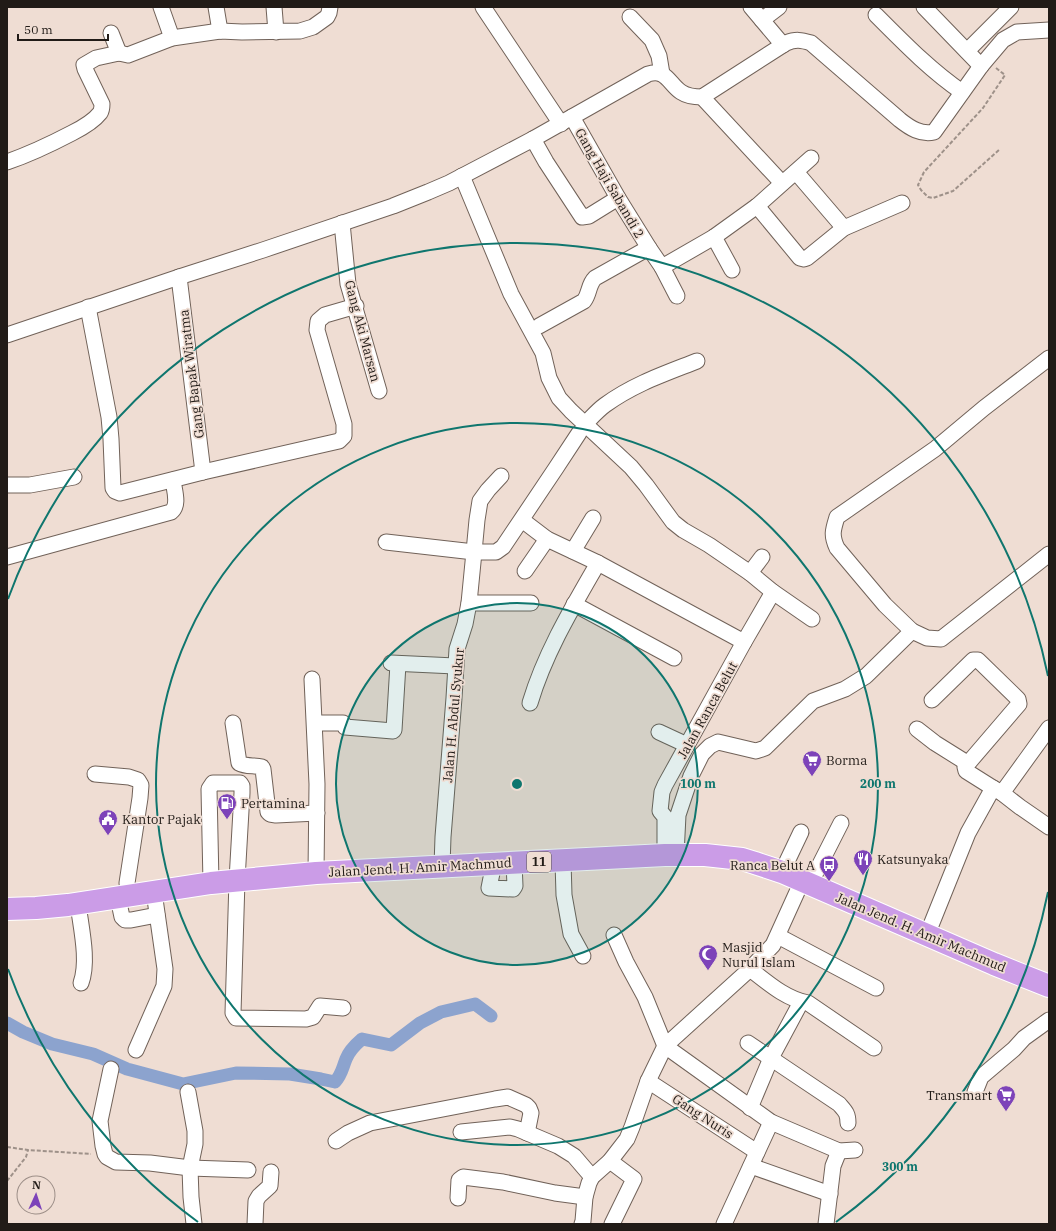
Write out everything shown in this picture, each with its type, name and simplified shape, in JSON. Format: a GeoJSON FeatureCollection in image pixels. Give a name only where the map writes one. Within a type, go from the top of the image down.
{"type":"FeatureCollection","features":[{"type":"Feature","properties":{"kind":"highway","name":"Jalan Jend. H. Amir Machmud"},"geometry":{"type":"LineString","coordinates":[[7,909],[78,904],[211,883],[316,873],[671,855],[705,855],[742,859],[782,872],[994,964],[1049,986]]}},
{"type":"Feature","properties":{"kind":"street"},"geometry":{"type":"LineString","coordinates":[[161,7],[172,38]]}},
{"type":"Feature","properties":{"kind":"street"},"geometry":{"type":"LineString","coordinates":[[216,7],[220,31]]}},
{"type":"Feature","properties":{"kind":"street"},"geometry":{"type":"LineString","coordinates":[[274,7],[276,32]]}},
{"type":"Feature","properties":{"kind":"street"},"geometry":{"type":"LineString","coordinates":[[7,162],[53,143],[85,126],[100,113],[102,104],[84,65],[96,58],[119,53],[128,55],[172,38],[220,31],[300,31],[313,28],[327,17],[330,7]]}},
{"type":"Feature","properties":{"kind":"street","name":"Gang Haji Sabandi 2"},"geometry":{"type":"LineString","coordinates":[[483,7],[566,121],[618,198],[662,268],[677,296]]}},
{"type":"Feature","properties":{"kind":"street"},"geometry":{"type":"LineString","coordinates":[[751,7],[783,45]]}},
{"type":"Feature","properties":{"kind":"street"},"geometry":{"type":"LineString","coordinates":[[762,20],[779,7]]}},
{"type":"Feature","properties":{"kind":"street"},"geometry":{"type":"LineString","coordinates":[[924,7],[967,51],[984,63]]}},
{"type":"Feature","properties":{"kind":"street"},"geometry":{"type":"LineString","coordinates":[[967,51],[1010,7]]}},
{"type":"Feature","properties":{"kind":"street"},"geometry":{"type":"LineString","coordinates":[[876,15],[944,80],[962,92]]}},
{"type":"Feature","properties":{"kind":"street"},"geometry":{"type":"LineString","coordinates":[[630,17],[652,40],[659,56],[662,74]]}},
{"type":"Feature","properties":{"kind":"street"},"geometry":{"type":"LineString","coordinates":[[7,335],[263,250],[449,184],[654,72],[662,74],[681,92],[691,96],[702,97],[783,45],[796,40],[801,40],[811,43],[900,120],[920,132],[928,133],[934,132],[962,92],[1003,40],[1018,32],[1049,30]]}},
{"type":"Feature","properties":{"kind":"street"},"geometry":{"type":"LineString","coordinates":[[111,33],[119,53]]}},
{"type":"Feature","properties":{"kind":"street"},"geometry":{"type":"LineString","coordinates":[[702,97],[782,182]]}},
{"type":"Feature","properties":{"kind":"street"},"geometry":{"type":"LineString","coordinates":[[533,139],[546,162],[582,217],[589,216],[618,198]]}},
{"type":"Feature","properties":{"kind":"street"},"geometry":{"type":"LineString","coordinates":[[662,268],[714,237],[757,206],[782,182],[796,172],[811,158]]}},
{"type":"Feature","properties":{"kind":"street"},"geometry":{"type":"LineString","coordinates":[[796,172],[844,228]]}},
{"type":"Feature","properties":{"kind":"street"},"geometry":{"type":"LineString","coordinates":[[462,176],[511,294],[543,353],[549,378],[559,398],[582,428],[631,467],[673,522],[750,573],[773,592],[812,619]]}},
{"type":"Feature","properties":{"kind":"street"},"geometry":{"type":"LineString","coordinates":[[757,206],[800,258],[804,259],[808,258],[844,228],[902,203]]}},
{"type":"Feature","properties":{"kind":"street","name":"Gang Aki Marsan"},"geometry":{"type":"LineString","coordinates":[[342,223],[348,284],[356,306],[379,391]]}},
{"type":"Feature","properties":{"kind":"street"},"geometry":{"type":"LineString","coordinates":[[714,237],[732,270]]}},
{"type":"Feature","properties":{"kind":"street"},"geometry":{"type":"LineString","coordinates":[[539,326],[584,301],[588,296],[591,282],[595,278],[649,248]]}},
{"type":"Feature","properties":{"kind":"street","name":"Gang Bapak Wiratma"},"geometry":{"type":"LineString","coordinates":[[179,277],[202,472]]}},
{"type":"Feature","properties":{"kind":"street"},"geometry":{"type":"LineString","coordinates":[[88,307],[109,417],[112,439],[113,488],[115,491],[120,493],[202,472],[339,442],[344,436],[344,424],[317,330],[318,321],[325,315],[356,306]]}},
{"type":"Feature","properties":{"kind":"street"},"geometry":{"type":"LineString","coordinates":[[1049,358],[984,408],[935,449],[837,517],[832,532],[833,540],[837,548],[885,605],[912,631],[927,638],[941,640],[1049,554]]}},
{"type":"Feature","properties":{"kind":"street"},"geometry":{"type":"LineString","coordinates":[[386,542],[474,552],[496,552],[503,547],[522,520],[582,428],[604,406],[628,390],[661,374],[698,361]]}},
{"type":"Feature","properties":{"kind":"street","name":"Jalan H. Abdul Syukur"},"geometry":{"type":"LineString","coordinates":[[442,866],[457,649],[465,624],[469,603],[480,502],[488,490],[501,476]]}},
{"type":"Feature","properties":{"kind":"street"},"geometry":{"type":"LineString","coordinates":[[7,486],[30,485],[74,477]]}},
{"type":"Feature","properties":{"kind":"street"},"geometry":{"type":"LineString","coordinates":[[7,556],[171,512],[177,505],[173,480]]}},
{"type":"Feature","properties":{"kind":"street"},"geometry":{"type":"LineString","coordinates":[[7,494],[30,485]]}},
{"type":"Feature","properties":{"kind":"street"},"geometry":{"type":"LineString","coordinates":[[573,551],[593,518]]}},
{"type":"Feature","properties":{"kind":"street"},"geometry":{"type":"LineString","coordinates":[[522,520],[547,539],[598,563],[744,642]]}},
{"type":"Feature","properties":{"kind":"street"},"geometry":{"type":"LineString","coordinates":[[525,571],[547,539]]}},
{"type":"Feature","properties":{"kind":"street"},"geometry":{"type":"LineString","coordinates":[[750,573],[762,557]]}},
{"type":"Feature","properties":{"kind":"street"},"geometry":{"type":"LineString","coordinates":[[530,703],[537,681],[548,656],[574,604],[598,563]]}},
{"type":"Feature","properties":{"kind":"street","name":"Jalan Ranca Belut"},"geometry":{"type":"LineString","coordinates":[[671,855],[665,816],[660,811],[662,792],[692,742],[744,642],[773,592]]}},
{"type":"Feature","properties":{"kind":"street"},"geometry":{"type":"LineString","coordinates":[[469,603],[531,603]]}},
{"type":"Feature","properties":{"kind":"street"},"geometry":{"type":"LineString","coordinates":[[574,604],[674,658]]}},
{"type":"Feature","properties":{"kind":"street"},"geometry":{"type":"LineString","coordinates":[[671,855],[678,815],[691,776],[702,754],[710,746],[718,742],[756,751],[765,748],[813,701],[845,689],[866,676],[912,631]]}},
{"type":"Feature","properties":{"kind":"street"},"geometry":{"type":"LineString","coordinates":[[932,700],[973,660],[978,660],[1018,699],[1019,704],[964,768],[966,771],[997,790],[1020,808],[1049,827]]}},
{"type":"Feature","properties":{"kind":"street"},"geometry":{"type":"LineString","coordinates":[[315,723],[343,723],[345,727],[393,731],[395,664],[455,666]]}},
{"type":"Feature","properties":{"kind":"street"},"geometry":{"type":"LineString","coordinates":[[312,679],[312,704],[315,723],[317,813],[316,873]]}},
{"type":"Feature","properties":{"kind":"street"},"geometry":{"type":"LineString","coordinates":[[233,723],[239,763],[243,766],[262,766],[268,812],[276,815],[317,813]]}},
{"type":"Feature","properties":{"kind":"street"},"geometry":{"type":"LineString","coordinates":[[927,935],[968,833],[997,790],[1049,728]]}},
{"type":"Feature","properties":{"kind":"street"},"geometry":{"type":"LineString","coordinates":[[917,729],[935,743],[967,763]]}},
{"type":"Feature","properties":{"kind":"street"},"geometry":{"type":"LineString","coordinates":[[659,732],[710,746]]}},
{"type":"Feature","properties":{"kind":"street"},"geometry":{"type":"LineString","coordinates":[[94,774],[129,777],[138,780],[141,785],[122,916],[125,920],[132,920],[157,915]]}},
{"type":"Feature","properties":{"kind":"street"},"geometry":{"type":"LineString","coordinates":[[211,883],[209,789],[213,783],[240,783],[242,786],[237,880],[234,1017],[306,1019],[313,1017],[320,1006],[343,1008]]}},
{"type":"Feature","properties":{"kind":"street"},"geometry":{"type":"LineString","coordinates":[[582,1224],[585,1197],[589,1183],[592,1177],[610,1160],[627,1139],[648,1080],[669,1042],[750,969],[773,945],[806,883],[841,823]]}},
{"type":"Feature","properties":{"kind":"street"},"geometry":{"type":"LineString","coordinates":[[782,872],[801,832]]}},
{"type":"Feature","properties":{"kind":"street"},"geometry":{"type":"LineString","coordinates":[[563,861],[564,895],[570,928],[583,956]]}},
{"type":"Feature","properties":{"kind":"street"},"geometry":{"type":"LineString","coordinates":[[136,1050],[164,986],[165,969],[154,892]]}},
{"type":"Feature","properties":{"kind":"street"},"geometry":{"type":"LineString","coordinates":[[78,904],[85,959],[81,983]]}},
{"type":"Feature","properties":{"kind":"street"},"geometry":{"type":"LineString","coordinates":[[614,935],[626,962],[669,1042],[750,1108],[771,1122],[839,1150],[855,1150]]}},
{"type":"Feature","properties":{"kind":"street"},"geometry":{"type":"LineString","coordinates":[[778,936],[876,988]]}},
{"type":"Feature","properties":{"kind":"street"},"geometry":{"type":"LineString","coordinates":[[750,969],[773,987],[796,1000],[808,1003],[874,1048]]}},
{"type":"Feature","properties":{"kind":"street"},"geometry":{"type":"LineString","coordinates":[[750,1108],[770,1058],[801,1002]]}},
{"type":"Feature","properties":{"kind":"street"},"geometry":{"type":"LineString","coordinates":[[975,1092],[981,1077],[1014,1049],[1024,1038],[1049,1020]]}},
{"type":"Feature","properties":{"kind":"street"},"geometry":{"type":"LineString","coordinates":[[748,1043],[839,1104],[848,1116],[848,1123]]}},
{"type":"Feature","properties":{"kind":"street"},"geometry":{"type":"LineString","coordinates":[[111,1069],[100,1121],[100,1131],[105,1154],[116,1162],[150,1163],[190,1168],[248,1170]]}},
{"type":"Feature","properties":{"kind":"street","name":"Gang Nuris"},"geometry":{"type":"LineString","coordinates":[[648,1080],[754,1159],[830,1194]]}},
{"type":"Feature","properties":{"kind":"street"},"geometry":{"type":"LineString","coordinates":[[188,1092],[195,1131],[195,1144],[190,1168],[191,1203],[194,1224]]}},
{"type":"Feature","properties":{"kind":"street"},"geometry":{"type":"LineString","coordinates":[[336,1141],[348,1133],[370,1123],[508,1097],[526,1104],[529,1108],[530,1113],[527,1133]]}},
{"type":"Feature","properties":{"kind":"street"},"geometry":{"type":"LineString","coordinates":[[724,1224],[771,1122]]}},
{"type":"Feature","properties":{"kind":"street"},"geometry":{"type":"LineString","coordinates":[[461,1132],[510,1127],[558,1146],[574,1156],[592,1177]]}},
{"type":"Feature","properties":{"kind":"street"},"geometry":{"type":"LineString","coordinates":[[826,1224],[833,1166],[839,1150]]}},
{"type":"Feature","properties":{"kind":"street"},"geometry":{"type":"LineString","coordinates":[[610,1160],[634,1179],[612,1224]]}},
{"type":"Feature","properties":{"kind":"street"},"geometry":{"type":"LineString","coordinates":[[256,1224],[256,1201],[259,1196],[270,1186],[271,1172]]}},
{"type":"Feature","properties":{"kind":"street"},"geometry":{"type":"LineString","coordinates":[[458,1198],[459,1180],[463,1177],[503,1182],[555,1193],[585,1197]]}},
{"type":"Feature","properties":{"kind":"path"},"geometry":{"type":"LineString","coordinates":[[984,63],[1005,75],[983,108],[924,172],[918,185],[928,197],[933,198],[953,190],[1000,149]]}},
{"type":"Feature","properties":{"kind":"path"},"geometry":{"type":"LineString","coordinates":[[7,1147],[28,1150],[105,1154]]}},
{"type":"Feature","properties":{"kind":"path"},"geometry":{"type":"LineString","coordinates":[[7,1181],[26,1157],[28,1150]]}},
{"type":"Feature","properties":{"kind":"waterway"},"geometry":{"type":"LineString","coordinates":[[7,1023],[23,1032],[52,1044],[93,1054],[127,1069],[183,1084],[236,1073],[290,1074],[335,1082],[341,1074],[349,1053],[362,1039],[391,1045],[420,1023],[441,1012],[475,1004],[491,1016]]}},
{"type":"Feature","properties":{"kind":"place","name":"Borma"},"geometry":{"type":"Point","coordinates":[812,777]}},
{"type":"Feature","properties":{"kind":"place","name":"Pertamina"},"geometry":{"type":"Point","coordinates":[227,820]}},
{"type":"Feature","properties":{"kind":"place","name":"Kantor Pajak"},"geometry":{"type":"Point","coordinates":[108,836]}},
{"type":"Feature","properties":{"kind":"place","name":"Katsunyaka"},"geometry":{"type":"Point","coordinates":[863,876]}},
{"type":"Feature","properties":{"kind":"place","name":"Ranca Belut A"},"geometry":{"type":"Point","coordinates":[829,882]}},
{"type":"Feature","properties":{"kind":"place","name":"Masjid Nurul Islam"},"geometry":{"type":"Point","coordinates":[708,971]}},
{"type":"Feature","properties":{"kind":"place","name":"Transmart"},"geometry":{"type":"Point","coordinates":[1006,1112]}}]}
